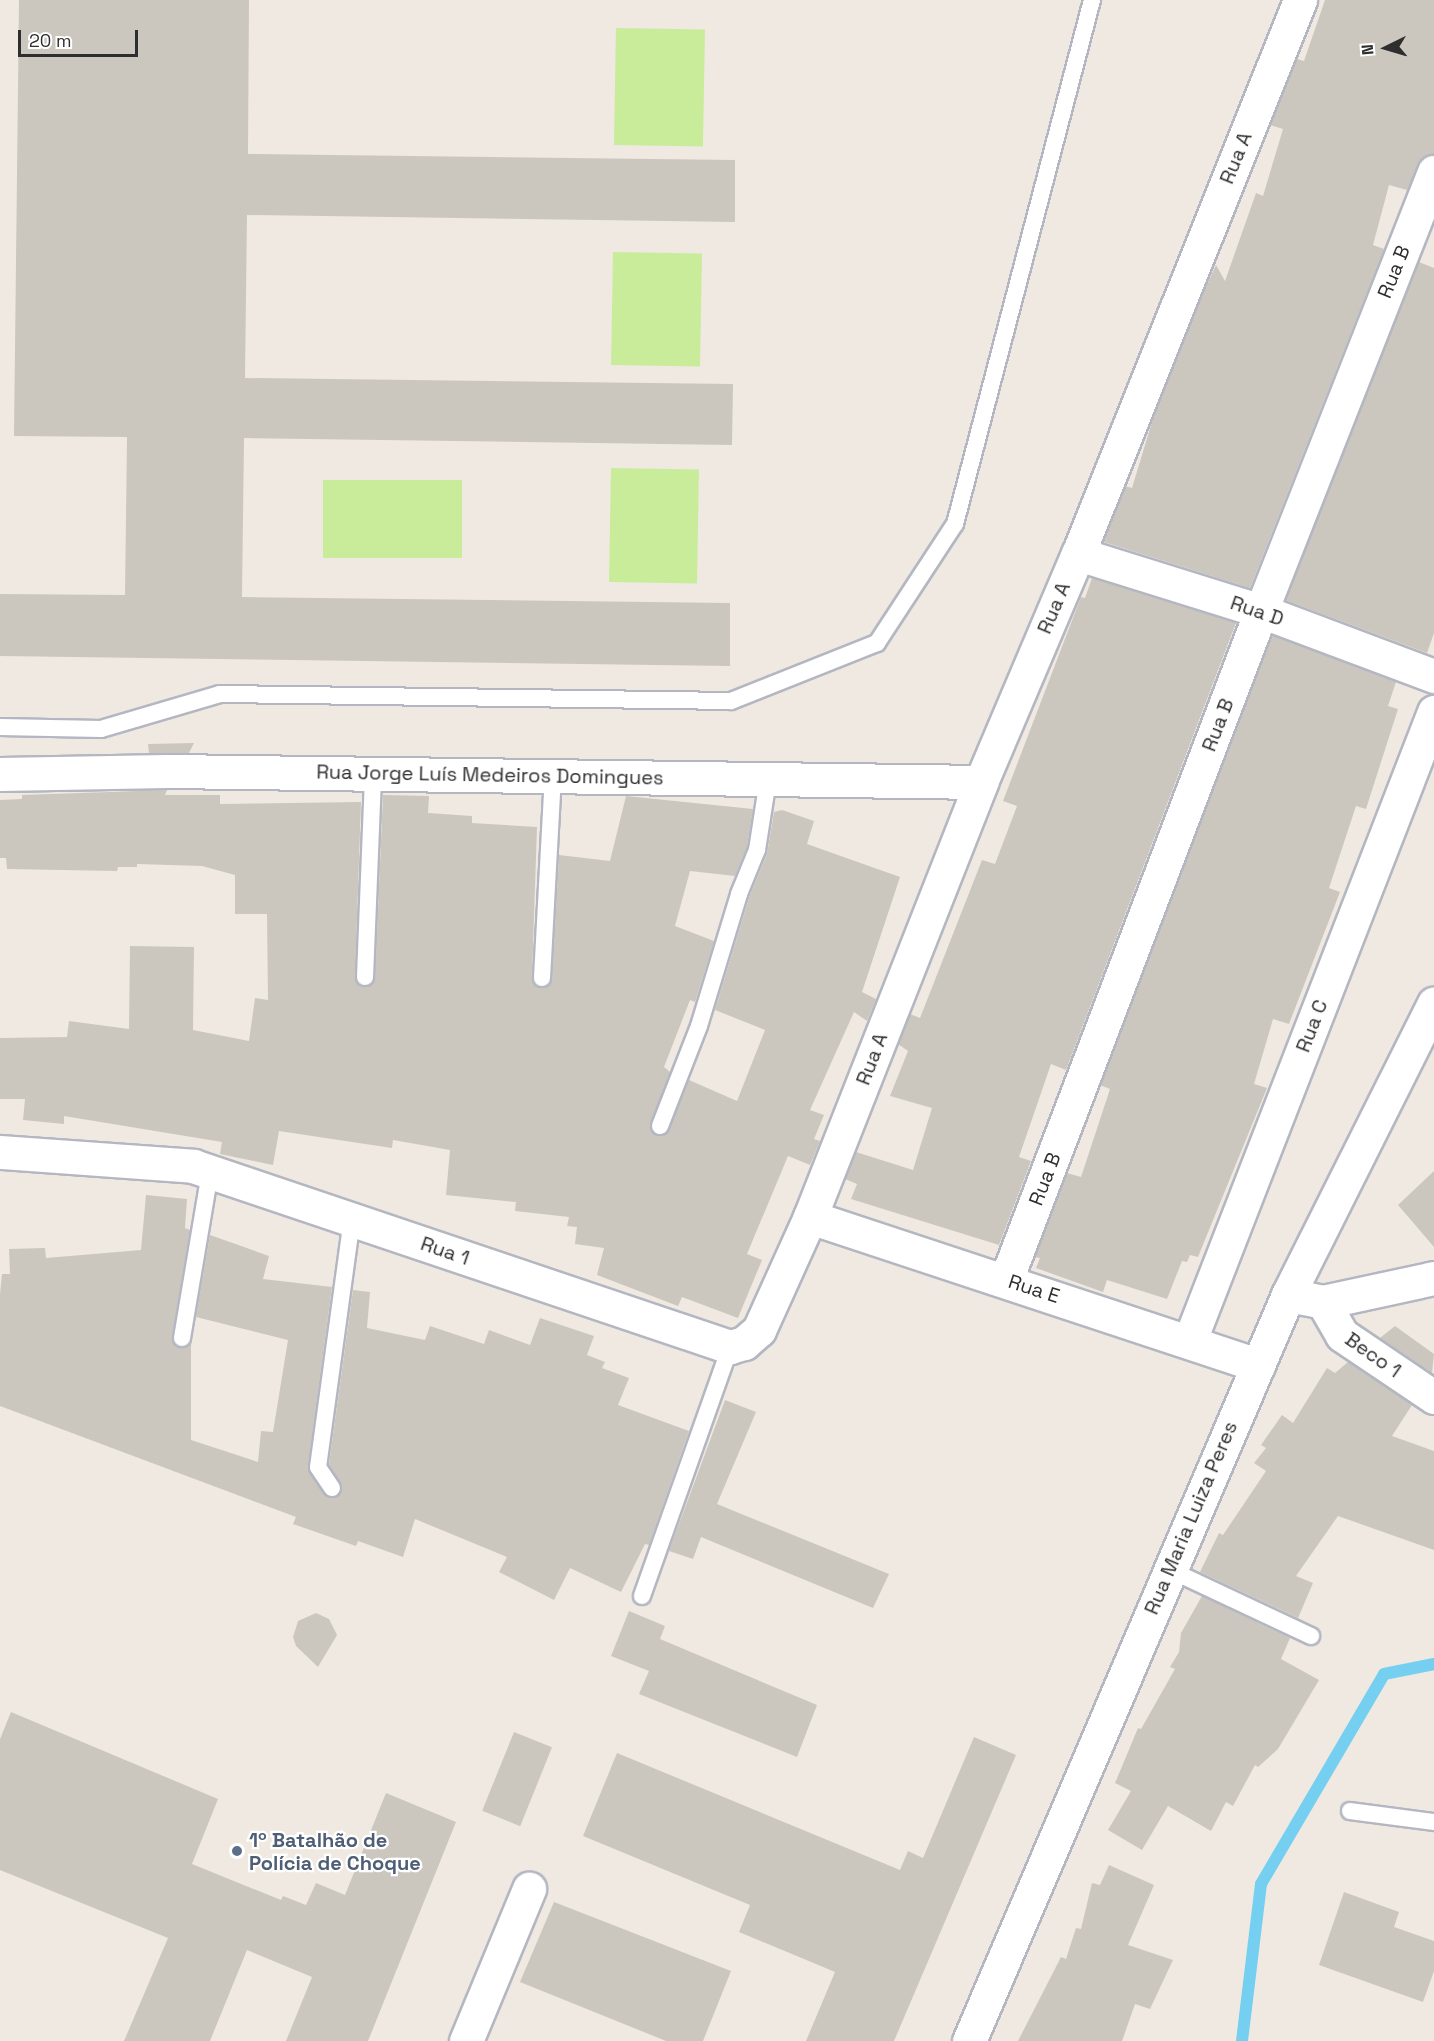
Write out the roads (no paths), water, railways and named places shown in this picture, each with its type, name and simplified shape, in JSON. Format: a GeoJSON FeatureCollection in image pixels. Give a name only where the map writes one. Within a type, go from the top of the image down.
{"type":"FeatureCollection","features":[{"type":"Feature","properties":{"kind":"street","name":"Rua A"},"geometry":{"type":"LineString","coordinates":[[810,1217],[981,782],[1078,554],[1300,0]]}},
{"type":"Feature","properties":{"kind":"street","name":"Rua B"},"geometry":{"type":"LineString","coordinates":[[1006,1280],[1261,611],[1434,172]]}},
{"type":"Feature","properties":{"kind":"street","name":"Rua D"},"geometry":{"type":"LineString","coordinates":[[1078,554],[1261,611],[1434,676]]}},
{"type":"Feature","properties":{"kind":"street","name":"Rua C"},"geometry":{"type":"LineString","coordinates":[[1190,1340],[1434,712]]}},
{"type":"Feature","properties":{"kind":"street","name":"Rua Jorge Luís Medeiros Domingues"},"geometry":{"type":"LineString","coordinates":[[0,774],[373,774],[981,782]]}},
{"type":"Feature","properties":{"kind":"street","name":"Rua Maria Luiza Peres"},"geometry":{"type":"LineString","coordinates":[[969,2041],[1168,1569],[1288,1295],[1434,1003]]}},
{"type":"Feature","properties":{"kind":"street","name":"Rua 1"},"geometry":{"type":"LineString","coordinates":[[0,1152],[193,1166],[729,1347]]}},
{"type":"Feature","properties":{"kind":"street","name":"Rua E"},"geometry":{"type":"LineString","coordinates":[[810,1217],[1190,1340],[1258,1365]]}},
{"type":"Feature","properties":{"kind":"street"},"geometry":{"type":"LineString","coordinates":[[729,1347],[744,1343],[759,1330],[810,1217]]}},
{"type":"Feature","properties":{"kind":"street"},"geometry":{"type":"LineString","coordinates":[[1288,1295],[1323,1302],[1434,1278]]}},
{"type":"Feature","properties":{"kind":"street","name":"Beco 1"},"geometry":{"type":"LineString","coordinates":[[1323,1302],[1342,1335],[1434,1397]]}},
{"type":"Feature","properties":{"kind":"street"},"geometry":{"type":"LineString","coordinates":[[466,2041],[529,1889]]}},
{"type":"Feature","properties":{"kind":"lane"},"geometry":{"type":"LineString","coordinates":[[0,727],[101,729],[220,694],[732,701],[877,643],[955,524],[1092,0]]}},
{"type":"Feature","properties":{"kind":"lane"},"geometry":{"type":"LineString","coordinates":[[365,977],[373,774]]}},
{"type":"Feature","properties":{"kind":"lane"},"geometry":{"type":"LineString","coordinates":[[542,978],[553,776]]}},
{"type":"Feature","properties":{"kind":"lane"},"geometry":{"type":"LineString","coordinates":[[660,1126],[699,1026],[739,894],[757,850],[768,780]]}},
{"type":"Feature","properties":{"kind":"lane"},"geometry":{"type":"LineString","coordinates":[[182,1338],[210,1172]]}},
{"type":"Feature","properties":{"kind":"lane"},"geometry":{"type":"LineString","coordinates":[[332,1488],[318,1467],[352,1220]]}},
{"type":"Feature","properties":{"kind":"lane"},"geometry":{"type":"LineString","coordinates":[[642,1596],[729,1347]]}},
{"type":"Feature","properties":{"kind":"lane"},"geometry":{"type":"LineString","coordinates":[[1168,1569],[1311,1636]]}},
{"type":"Feature","properties":{"kind":"lane"},"geometry":{"type":"LineString","coordinates":[[1350,1811],[1434,1822]]}},
{"type":"Feature","properties":{"kind":"waterway"},"geometry":{"type":"LineString","coordinates":[[1242,2041],[1261,1884],[1384,1674],[1434,1664]]}},
{"type":"Feature","properties":{"kind":"place","name":"1º Batalhão de Polícia de Choque"},"geometry":{"type":"Point","coordinates":[237,1851]}}]}
